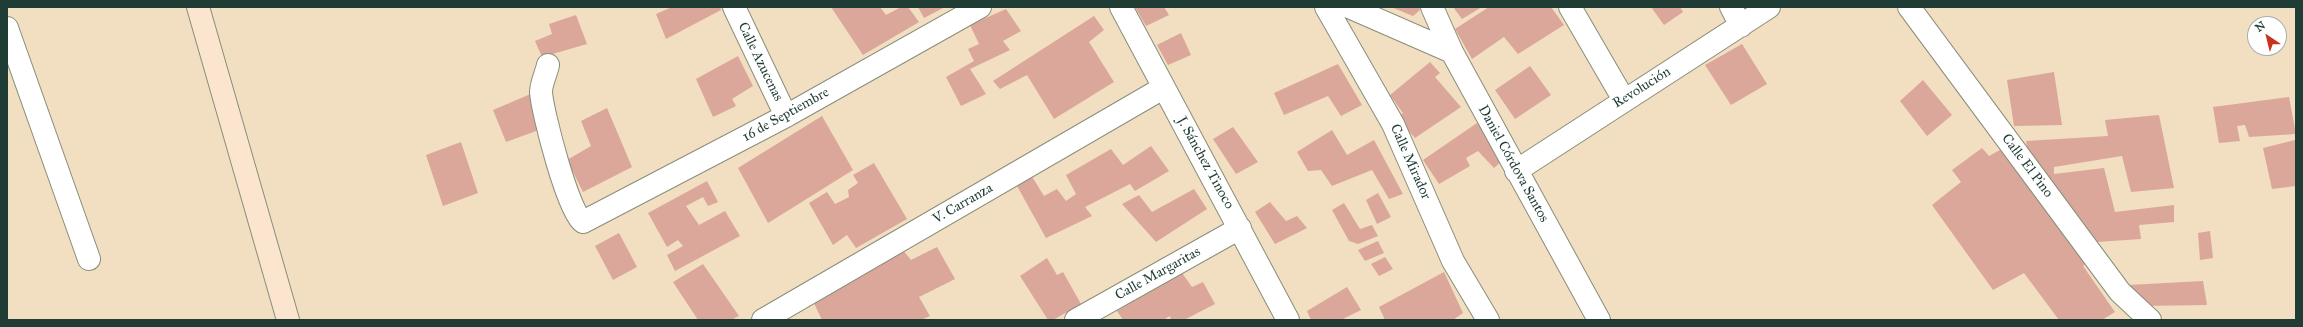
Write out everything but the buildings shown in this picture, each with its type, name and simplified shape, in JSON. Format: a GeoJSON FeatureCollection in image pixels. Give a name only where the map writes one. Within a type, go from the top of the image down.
{"type":"FeatureCollection","features":[{"type":"Feature","properties":{"kind":"main road"},"geometry":{"type":"LineString","coordinates":[[198,7],[288,320]]}},
{"type":"Feature","properties":{"kind":"street","name":"Calle Azucenas"},"geometry":{"type":"LineString","coordinates":[[734,7],[786,116]]}},
{"type":"Feature","properties":{"kind":"street","name":"16 de Septiembre"},"geometry":{"type":"LineString","coordinates":[[548,65],[541,92],[552,141],[570,202],[578,220],[583,222],[590,220],[786,116],[980,7]]}},
{"type":"Feature","properties":{"kind":"street","name":"J. Sánchez Tinoco"},"geometry":{"type":"LineString","coordinates":[[1121,7],[1288,320]]}},
{"type":"Feature","properties":{"kind":"street","name":"Calle Mirador"},"geometry":{"type":"LineString","coordinates":[[1326,7],[1393,124],[1453,262],[1488,320]]}},
{"type":"Feature","properties":{"kind":"street"},"geometry":{"type":"LineString","coordinates":[[1350,7],[1452,52]]}},
{"type":"Feature","properties":{"kind":"street","name":"Daniel Córdova Santos"},"geometry":{"type":"LineString","coordinates":[[1432,7],[1452,52],[1599,320]]}},
{"type":"Feature","properties":{"kind":"street"},"geometry":{"type":"LineString","coordinates":[[1570,7],[1624,100]]}},
{"type":"Feature","properties":{"kind":"street"},"geometry":{"type":"LineString","coordinates":[[1731,7],[1741,26]]}},
{"type":"Feature","properties":{"kind":"street","name":"Revolución"},"geometry":{"type":"LineString","coordinates":[[1516,171],[1769,7]]}},
{"type":"Feature","properties":{"kind":"street","name":"Calle El Pino"},"geometry":{"type":"LineString","coordinates":[[1909,7],[2120,292],[2150,320]]}},
{"type":"Feature","properties":{"kind":"street"},"geometry":{"type":"LineString","coordinates":[[7,28],[89,259]]}},
{"type":"Feature","properties":{"kind":"street","name":"V. Carranza"},"geometry":{"type":"LineString","coordinates":[[763,320],[1163,88]]}},
{"type":"Feature","properties":{"kind":"street","name":"Calle Margaritas"},"geometry":{"type":"LineString","coordinates":[[1076,320],[1240,228]]}}]}
